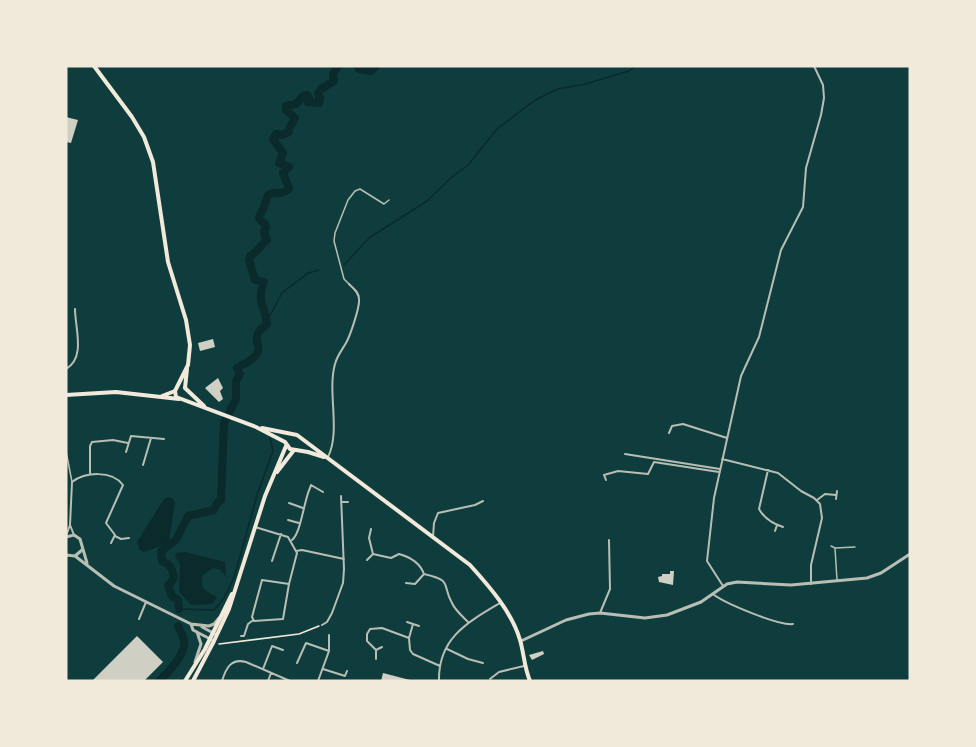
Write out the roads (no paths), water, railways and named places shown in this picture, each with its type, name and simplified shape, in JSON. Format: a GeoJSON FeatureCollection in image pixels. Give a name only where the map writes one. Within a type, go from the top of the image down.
{"type":"FeatureCollection","features":[{"type":"Feature","properties":{"kind":"main road"},"geometry":{"type":"LineString","coordinates":[[94,66],[132,117],[152,157],[170,271],[188,330],[190,354],[185,399]]}},
{"type":"Feature","properties":{"kind":"main road"},"geometry":{"type":"LineString","coordinates":[[179,399],[175,396],[187,368]]}},
{"type":"Feature","properties":{"kind":"main road"},"geometry":{"type":"LineString","coordinates":[[162,396],[177,389],[187,389],[205,406]]}},
{"type":"Feature","properties":{"kind":"main road"},"geometry":{"type":"LineString","coordinates":[[66,395],[116,392],[185,399],[258,428],[295,450],[325,458]]}},
{"type":"Feature","properties":{"kind":"main road"},"geometry":{"type":"LineString","coordinates":[[258,428],[297,435],[470,566],[487,584],[500,603],[521,641],[524,666],[530,681]]}},
{"type":"Feature","properties":{"kind":"main road"},"geometry":{"type":"LineString","coordinates":[[215,634],[236,588],[265,496],[286,444],[286,437],[291,434]]}},
{"type":"Feature","properties":{"kind":"main road"},"geometry":{"type":"LineString","coordinates":[[275,475],[300,445],[301,439]]}},
{"type":"Feature","properties":{"kind":"main road"},"geometry":{"type":"LineString","coordinates":[[194,680],[216,642],[215,634],[220,616],[236,588]]}},
{"type":"Feature","properties":{"kind":"main road"},"geometry":{"type":"LineString","coordinates":[[185,681],[191,670],[216,642]]}},
{"type":"Feature","properties":{"kind":"street"},"geometry":{"type":"LineString","coordinates":[[723,586],[707,561],[711,514],[741,376],[762,329],[778,258],[803,207],[806,168],[824,98],[823,85],[814,66]]}},
{"type":"Feature","properties":{"kind":"street"},"geometry":{"type":"LineString","coordinates":[[325,458],[331,450],[335,362],[347,342],[359,299],[357,292],[348,284]]}},
{"type":"Feature","properties":{"kind":"street"},"geometry":{"type":"LineString","coordinates":[[66,369],[71,366],[77,355],[75,309]]}},
{"type":"Feature","properties":{"kind":"street"},"geometry":{"type":"LineString","coordinates":[[68,323],[75,322]]}},
{"type":"Feature","properties":{"kind":"street"},"geometry":{"type":"LineString","coordinates":[[669,433],[672,426],[683,424],[727,438]]}},
{"type":"Feature","properties":{"kind":"street"},"geometry":{"type":"LineString","coordinates":[[126,453],[132,435],[164,439]]}},
{"type":"Feature","properties":{"kind":"street"},"geometry":{"type":"LineString","coordinates":[[143,465],[151,438]]}},
{"type":"Feature","properties":{"kind":"street"},"geometry":{"type":"LineString","coordinates":[[90,473],[92,442],[113,440],[128,444]]}},
{"type":"Feature","properties":{"kind":"street"},"geometry":{"type":"LineString","coordinates":[[625,454],[719,471]]}},
{"type":"Feature","properties":{"kind":"street"},"geometry":{"type":"LineString","coordinates":[[722,459],[781,475],[817,500],[822,513],[811,565],[811,584]]}},
{"type":"Feature","properties":{"kind":"street"},"geometry":{"type":"LineString","coordinates":[[606,480],[604,475],[618,471],[648,474],[654,462],[719,471]]}},
{"type":"Feature","properties":{"kind":"street"},"geometry":{"type":"LineString","coordinates":[[768,470],[759,503],[760,511],[762,515],[783,527]]}},
{"type":"Feature","properties":{"kind":"street"},"geometry":{"type":"LineString","coordinates":[[66,537],[70,525],[72,482],[90,473],[111,477],[122,484],[122,491],[106,523],[115,536],[121,539],[129,538]]}},
{"type":"Feature","properties":{"kind":"street"},"geometry":{"type":"LineString","coordinates":[[306,481],[323,492]]}},
{"type":"Feature","properties":{"kind":"street"},"geometry":{"type":"LineString","coordinates":[[292,540],[297,536],[311,485]]}},
{"type":"Feature","properties":{"kind":"street"},"geometry":{"type":"LineString","coordinates":[[817,500],[825,494],[836,495]]}},
{"type":"Feature","properties":{"kind":"street"},"geometry":{"type":"LineString","coordinates":[[322,625],[327,622],[343,582],[341,496]]}},
{"type":"Feature","properties":{"kind":"street"},"geometry":{"type":"LineString","coordinates":[[66,497],[71,497]]}},
{"type":"Feature","properties":{"kind":"street"},"geometry":{"type":"LineString","coordinates":[[433,539],[434,523],[438,513],[475,505],[483,501]]}},
{"type":"Feature","properties":{"kind":"street"},"geometry":{"type":"LineString","coordinates":[[342,502],[348,502]]}},
{"type":"Feature","properties":{"kind":"street"},"geometry":{"type":"LineString","coordinates":[[289,503],[303,508]]}},
{"type":"Feature","properties":{"kind":"street"},"geometry":{"type":"LineString","coordinates":[[755,513],[760,511]]}},
{"type":"Feature","properties":{"kind":"street"},"geometry":{"type":"LineString","coordinates":[[288,520],[299,524]]}},
{"type":"Feature","properties":{"kind":"street"},"geometry":{"type":"LineString","coordinates":[[70,525],[74,535],[80,539],[87,565]]}},
{"type":"Feature","properties":{"kind":"street"},"geometry":{"type":"LineString","coordinates":[[775,531],[777,525]]}},
{"type":"Feature","properties":{"kind":"street"},"geometry":{"type":"LineString","coordinates":[[241,636],[244,636],[248,624],[253,621],[283,619],[296,551],[292,540],[281,534],[255,527]]}},
{"type":"Feature","properties":{"kind":"street"},"geometry":{"type":"LineString","coordinates":[[371,529],[369,538],[373,554]]}},
{"type":"Feature","properties":{"kind":"street"},"geometry":{"type":"LineString","coordinates":[[272,561],[281,534]]}},
{"type":"Feature","properties":{"kind":"street"},"geometry":{"type":"LineString","coordinates":[[66,537],[74,535]]}},
{"type":"Feature","properties":{"kind":"street"},"geometry":{"type":"LineString","coordinates":[[111,543],[115,536]]}},
{"type":"Feature","properties":{"kind":"street"},"geometry":{"type":"LineString","coordinates":[[364,537],[369,538]]}},
{"type":"Feature","properties":{"kind":"street"},"geometry":{"type":"LineString","coordinates":[[600,613],[610,589],[609,540]]}},
{"type":"Feature","properties":{"kind":"street"},"geometry":{"type":"LineString","coordinates":[[67,556],[75,556],[82,548]]}},
{"type":"Feature","properties":{"kind":"street"},"geometry":{"type":"LineString","coordinates":[[296,551],[307,551],[344,559]]}},
{"type":"Feature","properties":{"kind":"street"},"geometry":{"type":"LineString","coordinates":[[367,560],[373,554]]}},
{"type":"Feature","properties":{"kind":"street"},"geometry":{"type":"LineString","coordinates":[[373,554],[391,558],[399,554],[405,555],[418,563],[424,574],[445,582],[452,604],[468,622]]}},
{"type":"Feature","properties":{"kind":"street"},"geometry":{"type":"LineString","coordinates":[[521,641],[566,620],[600,613],[635,617],[661,616],[681,610],[714,594],[723,586],[737,582],[791,585],[873,577],[910,554]]}},
{"type":"Feature","properties":{"kind":"street"},"geometry":{"type":"LineString","coordinates":[[75,556],[114,586],[191,624],[209,626],[214,624],[220,616]]}},
{"type":"Feature","properties":{"kind":"street"},"geometry":{"type":"LineString","coordinates":[[415,584],[424,574]]}},
{"type":"Feature","properties":{"kind":"street"},"geometry":{"type":"LineString","coordinates":[[253,621],[262,580],[289,584]]}},
{"type":"Feature","properties":{"kind":"street"},"geometry":{"type":"LineString","coordinates":[[406,583],[415,584]]}},
{"type":"Feature","properties":{"kind":"street"},"geometry":{"type":"LineString","coordinates":[[415,584],[417,588]]}},
{"type":"Feature","properties":{"kind":"street"},"geometry":{"type":"LineString","coordinates":[[714,594],[726,602],[782,624],[793,624]]}},
{"type":"Feature","properties":{"kind":"street"},"geometry":{"type":"LineString","coordinates":[[139,620],[146,603]]}},
{"type":"Feature","properties":{"kind":"street"},"geometry":{"type":"LineString","coordinates":[[439,681],[440,666],[454,635],[468,622],[500,603]]}},
{"type":"Feature","properties":{"kind":"street"},"geometry":{"type":"LineString","coordinates":[[407,622],[419,626]]}},
{"type":"Feature","properties":{"kind":"street"},"geometry":{"type":"LineString","coordinates":[[191,624],[194,630],[216,642]]}},
{"type":"Feature","properties":{"kind":"street"},"geometry":{"type":"LineString","coordinates":[[413,624],[410,650],[413,654],[440,666]]}},
{"type":"Feature","properties":{"kind":"street"},"geometry":{"type":"LineString","coordinates":[[201,626],[215,634]]}},
{"type":"Feature","properties":{"kind":"street"},"geometry":{"type":"LineString","coordinates":[[376,658],[376,650],[366,637],[369,630],[374,627],[410,638]]}},
{"type":"Feature","properties":{"kind":"street"},"geometry":{"type":"LineString","coordinates":[[191,670],[201,644],[197,632]]}},
{"type":"Feature","properties":{"kind":"street"},"geometry":{"type":"LineString","coordinates":[[318,681],[329,651],[329,635]]}},
{"type":"Feature","properties":{"kind":"street"},"geometry":{"type":"LineString","coordinates":[[293,657],[297,662],[306,643],[329,651]]}},
{"type":"Feature","properties":{"kind":"street"},"geometry":{"type":"LineString","coordinates":[[267,644],[283,650]]}},
{"type":"Feature","properties":{"kind":"street"},"geometry":{"type":"LineString","coordinates":[[263,669],[272,646]]}},
{"type":"Feature","properties":{"kind":"street"},"geometry":{"type":"LineString","coordinates":[[376,650],[382,647]]}},
{"type":"Feature","properties":{"kind":"street"},"geometry":{"type":"LineString","coordinates":[[447,648],[483,663]]}},
{"type":"Feature","properties":{"kind":"street"},"geometry":{"type":"LineString","coordinates":[[473,660],[474,655]]}},
{"type":"Feature","properties":{"kind":"street"},"geometry":{"type":"LineString","coordinates":[[222,681],[230,664],[239,660],[290,681]]}},
{"type":"Feature","properties":{"kind":"street"},"geometry":{"type":"LineString","coordinates":[[490,680],[499,672],[524,666]]}},
{"type":"Feature","properties":{"kind":"street"},"geometry":{"type":"LineString","coordinates":[[220,669],[225,671]]}},
{"type":"Feature","properties":{"kind":"street"},"geometry":{"type":"LineString","coordinates":[[323,669],[345,676]]}},
{"type":"Feature","properties":{"kind":"street"},"geometry":{"type":"LineString","coordinates":[[344,681],[347,671]]}},
{"type":"Feature","properties":{"kind":"street"},"geometry":{"type":"LineString","coordinates":[[268,681],[271,673]]}},
{"type":"Feature","properties":{"kind":"lane"},"geometry":{"type":"LineString","coordinates":[[348,284],[344,279],[334,241],[343,210],[355,191],[360,189],[384,204],[389,200]]}},
{"type":"Feature","properties":{"kind":"lane"},"geometry":{"type":"LineString","coordinates":[[66,451],[72,482]]}},
{"type":"Feature","properties":{"kind":"lane"},"geometry":{"type":"LineString","coordinates":[[831,546],[855,547]]}},
{"type":"Feature","properties":{"kind":"lane"},"geometry":{"type":"LineString","coordinates":[[836,548],[837,581]]}},
{"type":"Feature","properties":{"kind":"water"},"geometry":{"type":"Polygon","coordinates":[[[168,497],[175,503],[169,541],[144,552],[140,550],[137,542],[164,499],[168,497]]]}},
{"type":"Feature","properties":{"kind":"water"},"geometry":{"type":"Polygon","coordinates":[[[185,552],[225,562],[226,576],[219,569],[213,568],[203,575],[203,587],[217,597],[212,604],[191,605],[179,592],[180,565],[175,556],[176,553],[185,552]]]}},
{"type":"Feature","properties":{"kind":"waterway"},"geometry":{"type":"LineString","coordinates":[[179,609],[178,600],[172,596],[168,586],[174,578],[173,572],[162,561],[161,551],[176,540],[188,516],[214,510],[221,500],[224,423],[236,399],[236,381],[240,374],[237,368],[257,353],[258,334],[267,324],[261,300],[264,282],[255,280],[249,260],[250,256],[267,240],[264,233],[265,224],[259,217],[268,195],[284,192],[289,188],[283,173],[289,167],[279,163],[283,153],[273,139],[276,134],[282,135],[289,132],[295,118],[286,110],[286,106],[296,104],[307,95],[308,102],[319,103],[318,94],[321,89],[334,81],[333,74],[338,66]]}},
{"type":"Feature","properties":{"kind":"waterway"},"geometry":{"type":"LineString","coordinates":[[358,66],[359,69],[371,71],[376,66]]}},
{"type":"Feature","properties":{"kind":"waterway"},"geometry":{"type":"LineString","coordinates":[[582,85],[629,71],[635,66]]}},
{"type":"Feature","properties":{"kind":"waterway"},"geometry":{"type":"LineString","coordinates":[[344,265],[369,238],[427,201],[468,165],[497,129],[535,100],[558,89],[580,85]]}},
{"type":"Feature","properties":{"kind":"waterway"},"geometry":{"type":"LineString","coordinates":[[267,321],[282,293],[308,273],[319,270]]}},
{"type":"Feature","properties":{"kind":"waterway"},"geometry":{"type":"LineString","coordinates":[[179,609],[214,610],[224,598],[234,578],[257,495],[273,451],[270,438]]}},
{"type":"Feature","properties":{"kind":"waterway"},"geometry":{"type":"LineString","coordinates":[[159,681],[172,668],[183,651],[184,640],[178,626]]}}]}
